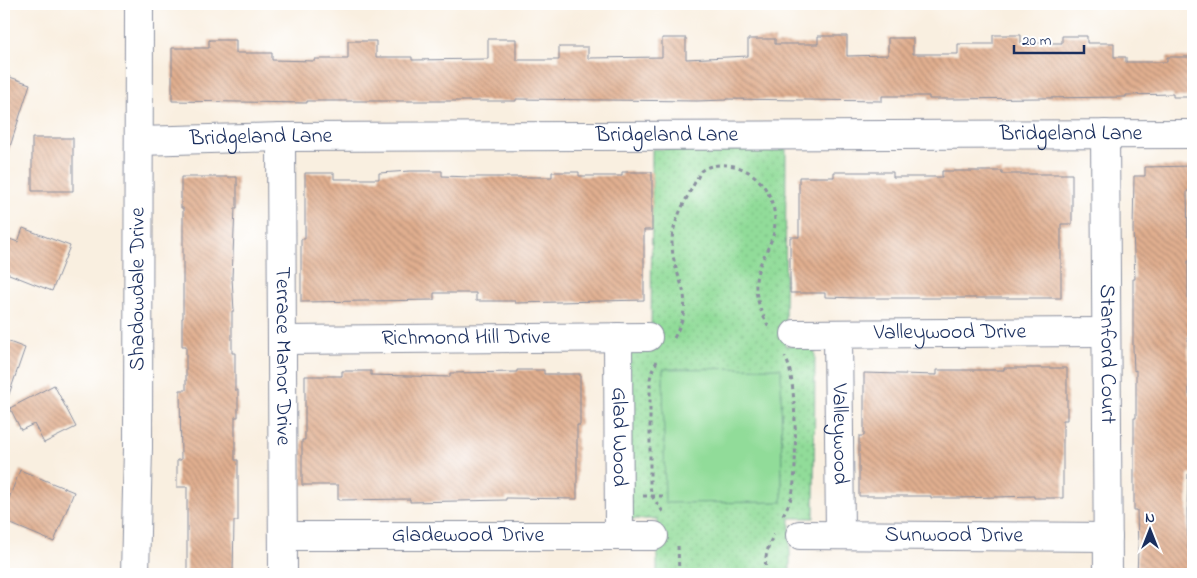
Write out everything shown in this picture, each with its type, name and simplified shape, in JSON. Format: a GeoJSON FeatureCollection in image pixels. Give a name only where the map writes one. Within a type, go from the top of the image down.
{"type":"FeatureCollection","features":[{"type":"Feature","properties":{"kind":"street","name":"Shadowdale Drive"},"geometry":{"type":"LineString","coordinates":[[135,574],[138,448],[139,4]]}},
{"type":"Feature","properties":{"kind":"street","name":"Stanford Court"},"geometry":{"type":"LineString","coordinates":[[1105,134],[1108,574]]}},
{"type":"Feature","properties":{"kind":"street","name":"Bridgeland Lane"},"geometry":{"type":"LineString","coordinates":[[138,141],[281,137],[1193,134]]}},
{"type":"Feature","properties":{"kind":"street","name":"Terrace Manor Drive"},"geometry":{"type":"LineString","coordinates":[[281,137],[283,574]]}},
{"type":"Feature","properties":{"kind":"street","name":"Valleywood Drive"},"geometry":{"type":"LineString","coordinates":[[782,339],[838,334],[1105,332]]}},
{"type":"Feature","properties":{"kind":"street","name":"Valleywood"},"geometry":{"type":"LineString","coordinates":[[838,334],[840,535]]}},
{"type":"Feature","properties":{"kind":"street","name":"Richmond Hill Drive"},"geometry":{"type":"LineString","coordinates":[[282,340],[618,337],[659,346]]}},
{"type":"Feature","properties":{"kind":"street","name":"Glad Wood"},"geometry":{"type":"LineString","coordinates":[[618,337],[619,536]]}},
{"type":"Feature","properties":{"kind":"street","name":"Sunwood Drive"},"geometry":{"type":"LineString","coordinates":[[785,529],[840,535],[1108,537]]}},
{"type":"Feature","properties":{"kind":"street","name":"Gladewood Drive"},"geometry":{"type":"LineString","coordinates":[[283,536],[654,536]]}},
{"type":"Feature","properties":{"kind":"path"},"geometry":{"type":"LineString","coordinates":[[652,496],[650,486],[650,380],[659,346],[679,327],[686,303],[684,289],[673,253],[673,230],[701,172],[706,167],[716,165],[738,167],[759,180],[768,191],[772,202],[775,216],[774,233],[759,268],[756,281],[757,295],[763,316],[782,339],[794,391],[793,491],[785,529],[767,548],[765,559],[766,574]]}},
{"type":"Feature","properties":{"kind":"green space"},"geometry":{"type":"Polygon","coordinates":[[[652,149],[786,149],[785,346],[815,346],[814,518],[790,518],[790,574],[657,574],[657,519],[628,519],[629,347],[651,347],[652,149]]]}},
{"type":"Feature","properties":{"kind":"green space"},"geometry":{"type":"Polygon","coordinates":[[[781,368],[782,502],[665,503],[663,369],[781,368]]]}},
{"type":"Feature","properties":{"kind":"building"},"geometry":{"type":"Polygon","coordinates":[[[993,35],[1021,35],[1021,43],[1062,43],[1062,36],[1087,36],[1087,43],[1114,43],[1114,57],[1126,57],[1126,62],[1167,62],[1167,57],[1193,57],[1193,97],[1173,97],[1173,94],[1126,95],[1126,97],[952,99],[929,99],[929,96],[882,96],[882,101],[516,99],[516,101],[307,101],[307,103],[172,101],[172,48],[209,48],[209,40],[236,40],[236,53],[272,53],[272,60],[315,61],[315,59],[348,59],[348,41],[376,41],[376,57],[412,57],[412,60],[488,59],[488,39],[516,39],[516,60],[559,60],[559,47],[588,47],[588,58],[662,57],[662,38],[686,38],[686,59],[748,56],[748,39],[775,39],[775,44],[818,44],[818,36],[847,36],[847,56],[888,55],[888,38],[913,38],[913,54],[958,54],[958,44],[993,44],[993,35]]]}},
{"type":"Feature","properties":{"kind":"building"},"geometry":{"type":"Polygon","coordinates":[[[4,75],[30,84],[8,153],[4,153],[4,75]]]}},
{"type":"Feature","properties":{"kind":"building"},"geometry":{"type":"Polygon","coordinates":[[[32,138],[73,138],[73,191],[32,191],[32,138]]]}},
{"type":"Feature","properties":{"kind":"building"},"geometry":{"type":"Polygon","coordinates":[[[1193,166],[1193,191],[1187,191],[1188,236],[1193,236],[1193,261],[1188,261],[1188,306],[1193,305],[1193,335],[1188,335],[1189,395],[1193,395],[1193,474],[1188,474],[1187,510],[1188,550],[1193,550],[1193,574],[1137,574],[1137,510],[1134,510],[1136,370],[1134,371],[1133,348],[1133,279],[1135,279],[1133,230],[1134,176],[1145,176],[1145,167],[1193,166]]]}},
{"type":"Feature","properties":{"kind":"building"},"geometry":{"type":"Polygon","coordinates":[[[442,171],[442,176],[471,177],[552,177],[552,172],[579,172],[579,176],[622,176],[622,172],[652,172],[652,230],[644,230],[644,300],[515,303],[515,301],[476,301],[476,293],[434,293],[434,300],[301,302],[301,239],[305,239],[305,173],[334,173],[334,179],[379,179],[379,173],[442,171]]]}},
{"type":"Feature","properties":{"kind":"building"},"geometry":{"type":"Polygon","coordinates":[[[942,171],[1002,171],[1002,174],[1072,174],[1072,224],[1061,224],[1061,298],[859,298],[825,297],[825,293],[790,293],[790,237],[799,237],[799,177],[834,177],[834,172],[893,172],[893,177],[942,177],[942,171]]]}},
{"type":"Feature","properties":{"kind":"building"},"geometry":{"type":"Polygon","coordinates":[[[181,177],[237,177],[237,208],[235,208],[232,278],[234,311],[232,311],[232,353],[235,353],[235,390],[238,390],[238,417],[235,417],[235,460],[238,460],[238,521],[234,521],[233,574],[187,574],[187,487],[177,487],[177,460],[181,460],[180,390],[186,390],[186,346],[182,346],[183,208],[181,208],[181,177]]]}},
{"type":"Feature","properties":{"kind":"building"},"geometry":{"type":"Polygon","coordinates":[[[23,228],[70,246],[52,291],[4,272],[4,237],[18,242],[23,228]]]}},
{"type":"Feature","properties":{"kind":"building"},"geometry":{"type":"Polygon","coordinates":[[[4,340],[25,348],[7,400],[4,399],[4,340]]]}},
{"type":"Feature","properties":{"kind":"building"},"geometry":{"type":"Polygon","coordinates":[[[1004,368],[1067,368],[1067,420],[1063,420],[1063,498],[1034,498],[1034,496],[931,498],[931,496],[859,496],[859,436],[864,436],[864,373],[937,375],[937,370],[1004,370],[1004,368]]]}},
{"type":"Feature","properties":{"kind":"building"},"geometry":{"type":"Polygon","coordinates":[[[517,370],[544,370],[544,374],[580,374],[580,425],[577,425],[577,499],[506,498],[506,500],[410,502],[410,499],[338,500],[338,485],[302,485],[302,440],[305,440],[305,376],[342,376],[342,371],[371,371],[371,375],[450,377],[450,373],[517,372],[517,370]]]}},
{"type":"Feature","properties":{"kind":"building"},"geometry":{"type":"Polygon","coordinates":[[[54,385],[76,427],[44,443],[34,424],[21,430],[10,408],[54,385]]]}},
{"type":"Feature","properties":{"kind":"building"},"geometry":{"type":"Polygon","coordinates":[[[20,470],[74,492],[54,542],[4,521],[4,511],[20,470]]]}}]}
